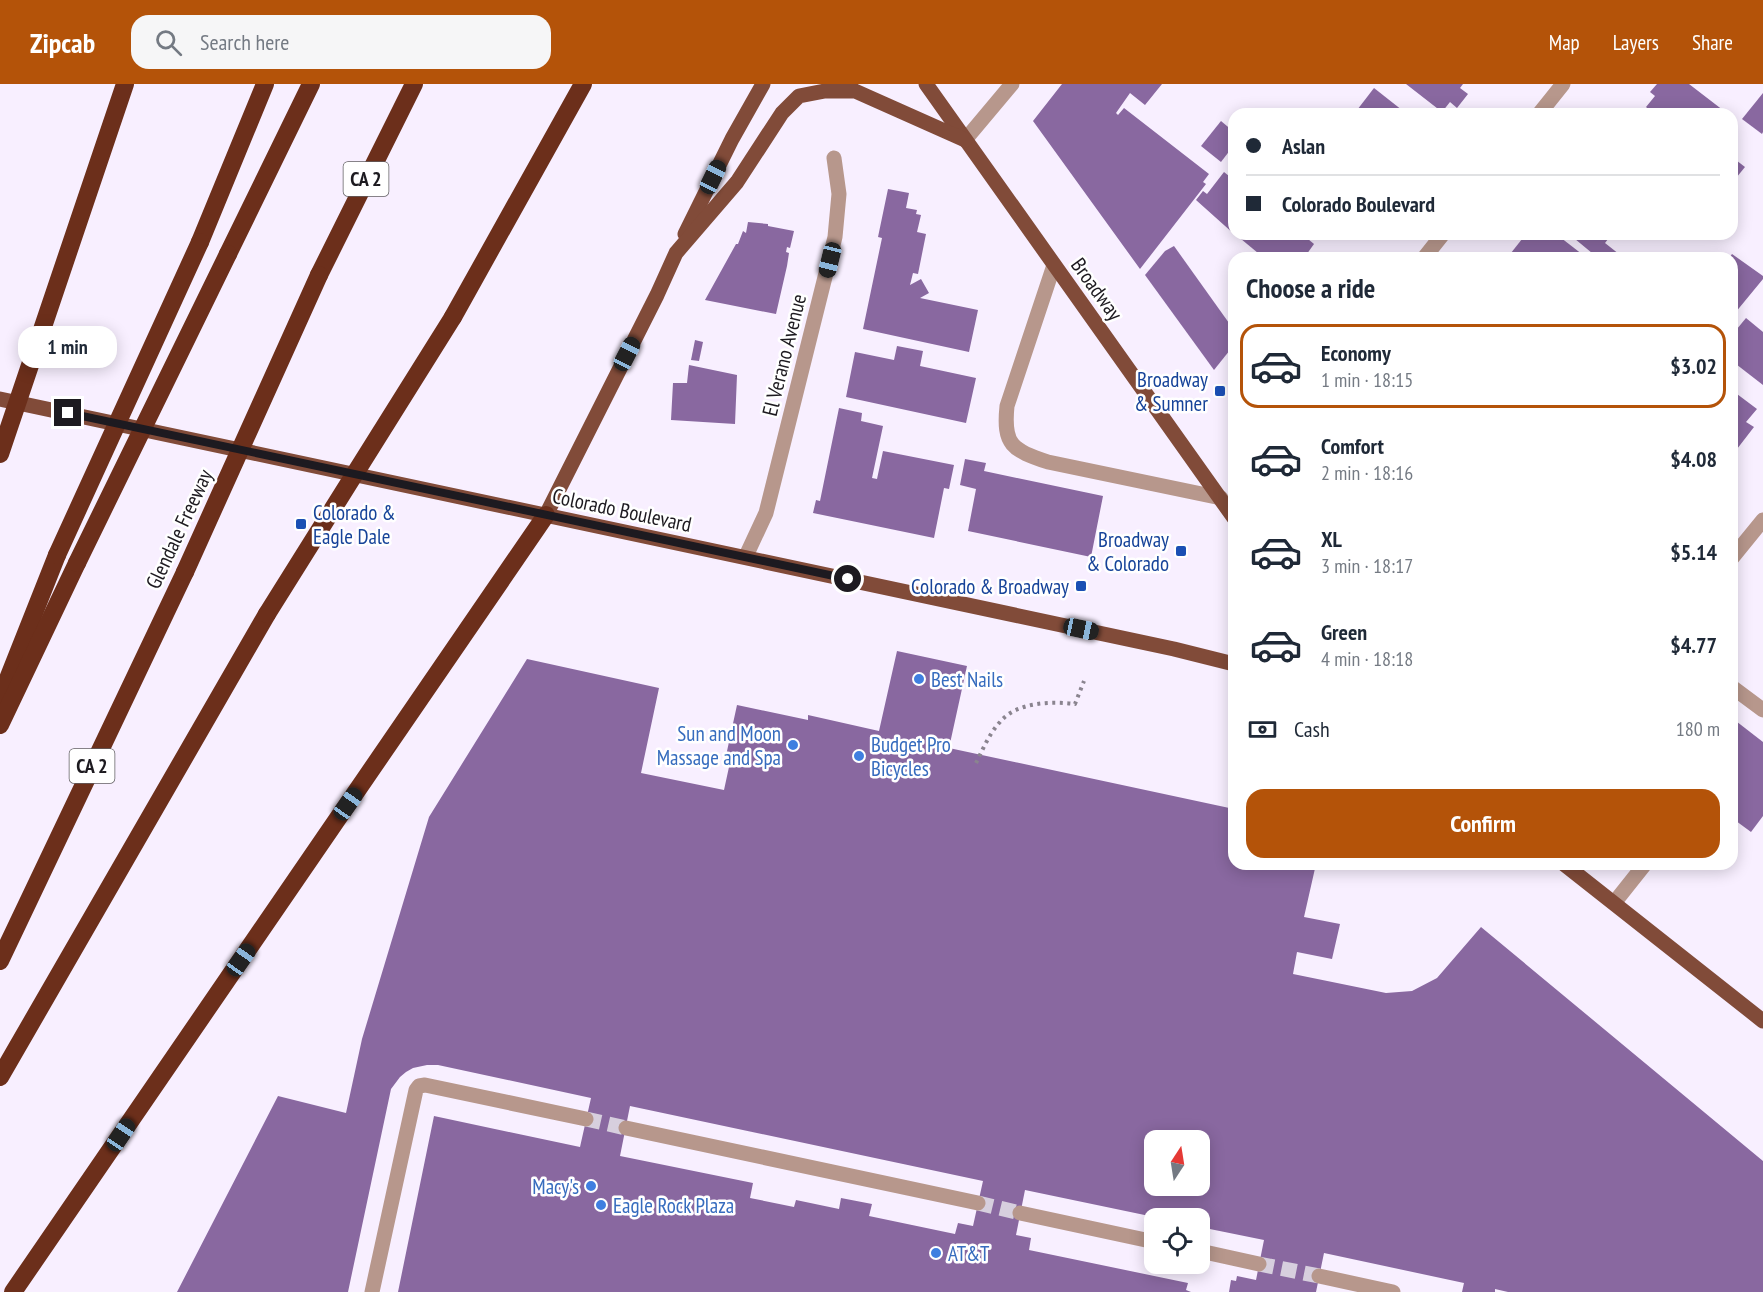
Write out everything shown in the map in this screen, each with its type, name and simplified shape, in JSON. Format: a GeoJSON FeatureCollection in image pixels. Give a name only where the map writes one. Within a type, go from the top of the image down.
{"type":"FeatureCollection","features":[{"type":"Feature","properties":{"kind":"highway"},"geometry":{"type":"LineString","coordinates":[[0,454],[125,84]]}},
{"type":"Feature","properties":{"kind":"highway"},"geometry":{"type":"LineString","coordinates":[[0,699],[57,555],[200,242],[265,84]]}},
{"type":"Feature","properties":{"kind":"highway"},"geometry":{"type":"LineString","coordinates":[[0,725],[311,84]]}},
{"type":"Feature","properties":{"kind":"highway","name":"Glendale Freeway"},"geometry":{"type":"LineString","coordinates":[[0,961],[185,572],[319,274],[414,84]]}},
{"type":"Feature","properties":{"kind":"highway"},"geometry":{"type":"LineString","coordinates":[[0,1077],[267,614],[453,317],[583,84]]}},
{"type":"Feature","properties":{"kind":"highway"},"geometry":{"type":"LineString","coordinates":[[13,1292],[546,515]]}},
{"type":"Feature","properties":{"kind":"main road"},"geometry":{"type":"LineString","coordinates":[[546,515],[657,295],[732,139],[763,84]]}},
{"type":"Feature","properties":{"kind":"main road","name":"Broadway"},"geometry":{"type":"LineString","coordinates":[[926,84],[1228,504]]}},
{"type":"Feature","properties":{"kind":"main road"},"geometry":{"type":"LineString","coordinates":[[676,253],[737,182],[782,113],[799,96],[825,91],[855,91],[965,140]]}},
{"type":"Feature","properties":{"kind":"main road","name":"Colorado Boulevard"},"geometry":{"type":"LineString","coordinates":[[0,399],[746,556],[1228,662]]}},
{"type":"Feature","properties":{"kind":"main road"},"geometry":{"type":"LineString","coordinates":[[1572,870],[1763,1021]]}},
{"type":"Feature","properties":{"kind":"street"},"geometry":{"type":"LineString","coordinates":[[965,140],[1012,84]]}},
{"type":"Feature","properties":{"kind":"street"},"geometry":{"type":"LineString","coordinates":[[1544,108],[1563,84]]}},
{"type":"Feature","properties":{"kind":"street","name":"El Verano Avenue"},"geometry":{"type":"LineString","coordinates":[[746,556],[766,513],[835,237],[839,194],[834,158]]}},
{"type":"Feature","properties":{"kind":"street"},"geometry":{"type":"LineString","coordinates":[[1429,252],[1438,240]]}},
{"type":"Feature","properties":{"kind":"street"},"geometry":{"type":"LineString","coordinates":[[1054,265],[1007,406],[1005,427],[1012,445],[1028,456],[1048,462],[1228,507]]}},
{"type":"Feature","properties":{"kind":"street"},"geometry":{"type":"LineString","coordinates":[[1738,551],[1763,520]]}},
{"type":"Feature","properties":{"kind":"street"},"geometry":{"type":"LineString","coordinates":[[1738,691],[1763,710]]}},
{"type":"Feature","properties":{"kind":"street"},"geometry":{"type":"LineString","coordinates":[[1614,903],[1640,870]]}},
{"type":"Feature","properties":{"kind":"street"},"geometry":{"type":"LineString","coordinates":[[372,1292],[416,1090],[419,1086],[425,1085],[586,1119]]}},
{"type":"Feature","properties":{"kind":"street"},"geometry":{"type":"LineString","coordinates":[[626,1128],[978,1203]]}},
{"type":"Feature","properties":{"kind":"street"},"geometry":{"type":"LineString","coordinates":[[1020,1213],[1144,1240]]}},
{"type":"Feature","properties":{"kind":"street"},"geometry":{"type":"LineString","coordinates":[[1210,1253],[1259,1264]]}},
{"type":"Feature","properties":{"kind":"street"},"geometry":{"type":"LineString","coordinates":[[1319,1276],[1393,1292]]}},
{"type":"Feature","properties":{"kind":"path"},"geometry":{"type":"LineString","coordinates":[[976,763],[984,744],[1001,720],[1017,709],[1054,701],[1075,704],[1083,681]]}},
{"type":"Feature","properties":{"kind":"building"},"geometry":{"type":"Polygon","coordinates":[[[1062,84],[1162,84],[1145,105],[1130,93],[1116,113],[1118,115],[1124,108],[1209,174],[1203,182],[1206,184],[1140,269],[1033,121],[1062,84]]]}},
{"type":"Feature","properties":{"kind":"building"},"geometry":{"type":"Polygon","coordinates":[[[1406,84],[1463,84],[1460,88],[1468,94],[1457,108],[1450,102],[1445,108],[1437,108],[1406,84]]]}},
{"type":"Feature","properties":{"kind":"building"},"geometry":{"type":"Polygon","coordinates":[[[1657,84],[1689,84],[1720,108],[1647,108],[1655,96],[1650,92],[1657,84]]]}},
{"type":"Feature","properties":{"kind":"building"},"geometry":{"type":"Polygon","coordinates":[[[1374,88],[1399,108],[1359,108],[1374,88]]]}},
{"type":"Feature","properties":{"kind":"building"},"geometry":{"type":"Polygon","coordinates":[[[1763,93],[1763,132],[1762,134],[1742,119],[1763,93]]]}},
{"type":"Feature","properties":{"kind":"building"},"geometry":{"type":"Polygon","coordinates":[[[1221,121],[1228,127],[1228,153],[1221,162],[1201,146],[1221,121]]]}},
{"type":"Feature","properties":{"kind":"building"},"geometry":{"type":"Polygon","coordinates":[[[1738,162],[1745,167],[1738,176],[1738,162]]]}},
{"type":"Feature","properties":{"kind":"building"},"geometry":{"type":"Polygon","coordinates":[[[1224,172],[1228,175],[1228,229],[1196,200],[1203,191],[1207,194],[1224,172]]]}},
{"type":"Feature","properties":{"kind":"building"},"geometry":{"type":"Polygon","coordinates":[[[888,189],[909,193],[906,208],[917,210],[916,214],[921,215],[917,232],[926,234],[918,274],[913,273],[910,285],[921,279],[929,293],[920,298],[978,310],[969,352],[863,329],[882,238],[878,237],[888,189]]]}},
{"type":"Feature","properties":{"kind":"building"},"geometry":{"type":"Polygon","coordinates":[[[748,222],[768,224],[768,226],[794,231],[790,248],[787,247],[786,252],[789,253],[787,266],[776,314],[705,300],[738,244],[743,231],[746,233],[748,222]]]}},
{"type":"Feature","properties":{"kind":"building"},"geometry":{"type":"Polygon","coordinates":[[[1242,240],[1309,240],[1314,244],[1308,252],[1257,252],[1242,240]]]}},
{"type":"Feature","properties":{"kind":"building"},"geometry":{"type":"Polygon","coordinates":[[[1521,240],[1564,240],[1579,252],[1512,252],[1521,240]]]}},
{"type":"Feature","properties":{"kind":"building"},"geometry":{"type":"Polygon","coordinates":[[[1576,240],[1607,240],[1605,243],[1616,252],[1591,252],[1576,240]]]}},
{"type":"Feature","properties":{"kind":"building"},"geometry":{"type":"Polygon","coordinates":[[[1174,246],[1228,322],[1228,352],[1214,370],[1145,275],[1165,251],[1174,246]]]}},
{"type":"Feature","properties":{"kind":"building"},"geometry":{"type":"Polygon","coordinates":[[[1738,258],[1763,276],[1738,309],[1738,258]]]}},
{"type":"Feature","properties":{"kind":"building"},"geometry":{"type":"Polygon","coordinates":[[[1746,318],[1763,332],[1763,385],[1738,366],[1738,328],[1746,318]]]}},
{"type":"Feature","properties":{"kind":"building"},"geometry":{"type":"Polygon","coordinates":[[[695,340],[703,342],[699,361],[691,360],[695,340]]]}},
{"type":"Feature","properties":{"kind":"building"},"geometry":{"type":"Polygon","coordinates":[[[897,346],[923,351],[920,366],[976,378],[966,423],[846,397],[855,352],[894,360],[897,346]]]}},
{"type":"Feature","properties":{"kind":"building"},"geometry":{"type":"Polygon","coordinates":[[[689,365],[737,375],[735,424],[671,420],[673,383],[687,383],[689,365]]]}},
{"type":"Feature","properties":{"kind":"building"},"geometry":{"type":"Polygon","coordinates":[[[1738,395],[1757,409],[1746,422],[1754,427],[1738,448],[1738,395]]]}},
{"type":"Feature","properties":{"kind":"building"},"geometry":{"type":"Polygon","coordinates":[[[839,408],[862,413],[861,421],[883,426],[872,478],[877,479],[883,451],[954,465],[949,489],[944,488],[934,538],[813,513],[816,500],[820,501],[839,408]]]}},
{"type":"Feature","properties":{"kind":"building"},"geometry":{"type":"Polygon","coordinates":[[[965,459],[986,463],[984,471],[1103,496],[1091,557],[968,531],[976,489],[960,485],[965,459]]]}},
{"type":"Feature","properties":{"kind":"building"},"geometry":{"type":"Polygon","coordinates":[[[897,651],[967,666],[949,748],[1228,808],[1228,870],[1315,870],[1304,917],[1340,924],[1332,959],[1297,952],[1293,974],[1386,993],[1412,991],[1437,978],[1481,927],[1763,1161],[1763,1292],[1508,1292],[1495,1289],[1495,1292],[1462,1292],[1464,1283],[1324,1253],[1316,1292],[1229,1292],[1231,1280],[1236,1281],[1237,1276],[1256,1280],[1264,1240],[1210,1229],[1210,1208],[1144,1208],[1144,1215],[1025,1190],[1016,1235],[1031,1238],[1029,1250],[1188,1283],[1186,1290],[1191,1292],[398,1292],[434,1116],[580,1147],[591,1098],[438,1065],[427,1065],[406,1072],[391,1089],[348,1292],[177,1292],[278,1096],[346,1113],[362,1039],[429,817],[527,659],[659,688],[641,773],[724,790],[729,767],[724,765],[737,705],[808,720],[808,715],[879,731],[897,651]],[[630,1106],[620,1156],[753,1183],[750,1198],[794,1207],[796,1200],[839,1209],[841,1198],[872,1204],[869,1216],[955,1234],[958,1223],[973,1226],[983,1181],[630,1106]]]}},
{"type":"Feature","properties":{"kind":"building"},"geometry":{"type":"Polygon","coordinates":[[[1738,723],[1763,742],[1763,816],[1751,832],[1738,822],[1738,723]]]}},
{"type":"Feature","properties":{"kind":"tunnel"},"geometry":{"type":"LineString","coordinates":[[586,1119],[626,1128]]}},
{"type":"Feature","properties":{"kind":"tunnel"},"geometry":{"type":"LineString","coordinates":[[978,1203],[1020,1213]]}},
{"type":"Feature","properties":{"kind":"tunnel"},"geometry":{"type":"LineString","coordinates":[[1259,1264],[1319,1276]]}},
{"type":"Feature","properties":{"kind":"place","name":"Broadway & Sumner"},"geometry":{"type":"Point","coordinates":[1220,391]}},
{"type":"Feature","properties":{"kind":"place","name":"Colorado & Eagle Dale"},"geometry":{"type":"Point","coordinates":[301,524]}},
{"type":"Feature","properties":{"kind":"place","name":"Broadway & Colorado"},"geometry":{"type":"Point","coordinates":[1181,551]}},
{"type":"Feature","properties":{"kind":"place","name":"Colorado & Broadway"},"geometry":{"type":"Point","coordinates":[1081,586]}},
{"type":"Feature","properties":{"kind":"place","name":"Best Nails"},"geometry":{"type":"Point","coordinates":[919,679]}},
{"type":"Feature","properties":{"kind":"place","name":"Sun and Moon Massage and Spa"},"geometry":{"type":"Point","coordinates":[793,745]}},
{"type":"Feature","properties":{"kind":"place","name":"Budget Pro Bicycles"},"geometry":{"type":"Point","coordinates":[859,756]}},
{"type":"Feature","properties":{"kind":"place","name":"Macy's"},"geometry":{"type":"Point","coordinates":[591,1186]}},
{"type":"Feature","properties":{"kind":"place","name":"Eagle Rock Plaza"},"geometry":{"type":"Point","coordinates":[601,1205]}},
{"type":"Feature","properties":{"kind":"place","name":"AT&T"},"geometry":{"type":"Point","coordinates":[936,1253]}},
{"type":"Feature","properties":{"kind":"route"},"geometry":{"type":"LineString","coordinates":[[68,413],[848,579]]}}]}
